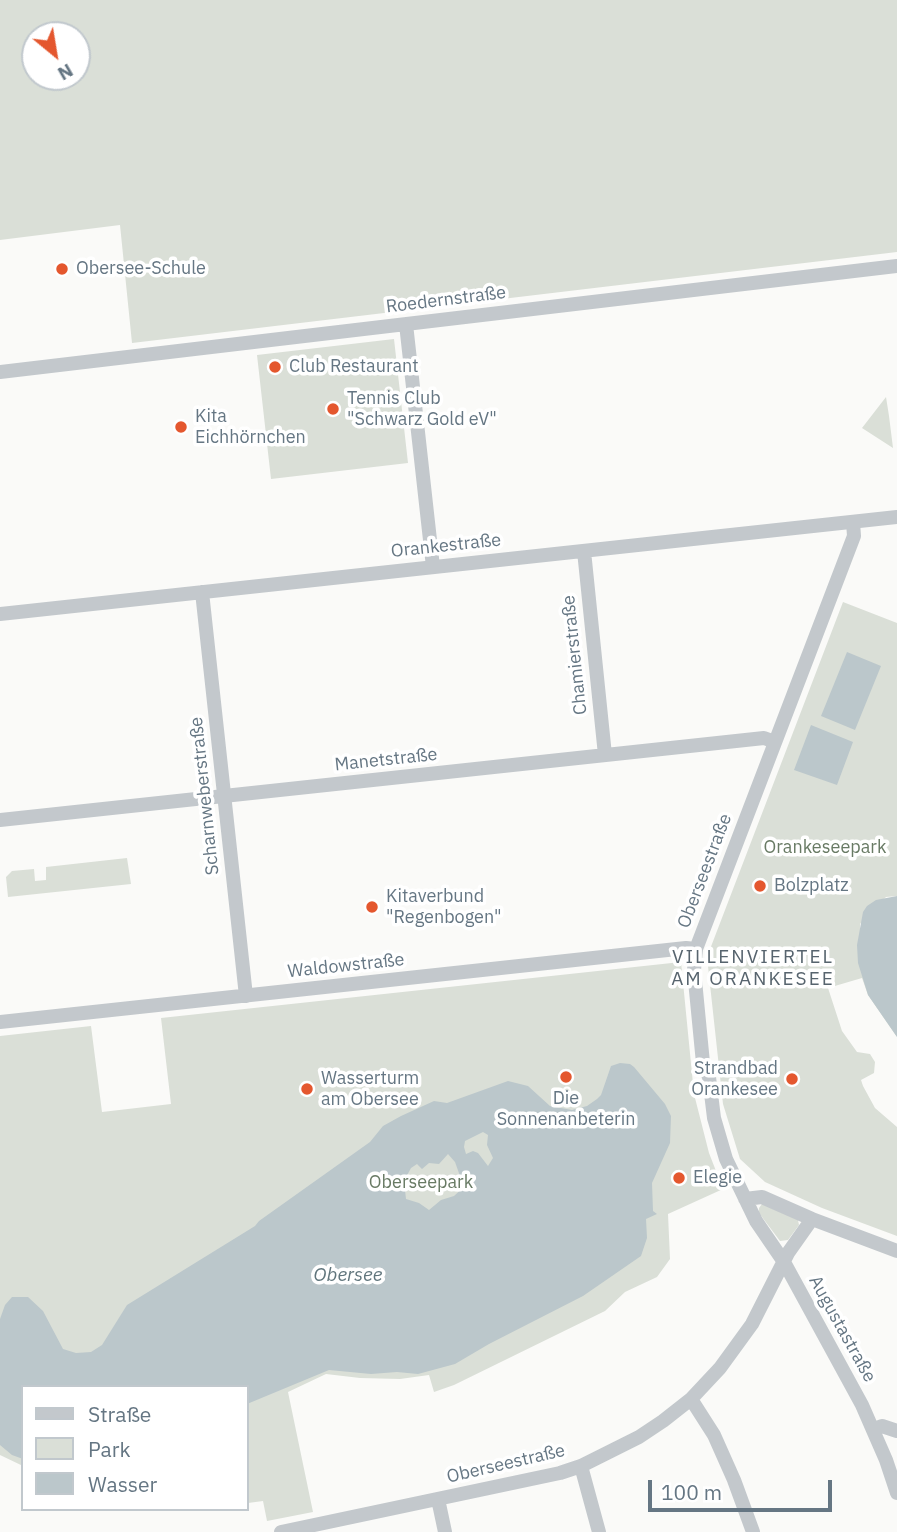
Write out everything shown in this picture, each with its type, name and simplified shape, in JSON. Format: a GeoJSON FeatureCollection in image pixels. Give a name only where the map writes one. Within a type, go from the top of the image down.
{"type":"FeatureCollection","features":[{"type":"Feature","properties":{"kind":"street","name":"Roedernstraße"},"geometry":{"type":"LineString","coordinates":[[0,372],[897,266]]}},
{"type":"Feature","properties":{"kind":"street"},"geometry":{"type":"LineString","coordinates":[[406,324],[433,567]]}},
{"type":"Feature","properties":{"kind":"street","name":"Orankestraße"},"geometry":{"type":"LineString","coordinates":[[0,614],[897,517]]}},
{"type":"Feature","properties":{"kind":"street","name":"Oberseestraße"},"geometry":{"type":"LineString","coordinates":[[281,1532],[527,1482],[581,1466],[639,1437],[691,1399],[720,1368],[752,1324],[784,1262],[756,1221],[745,1199],[723,1149],[714,1118],[709,1077],[703,1063],[694,970],[696,949],[854,536],[853,522]]}},
{"type":"Feature","properties":{"kind":"street","name":"Chamierstraße"},"geometry":{"type":"LineString","coordinates":[[583,551],[605,755]]}},
{"type":"Feature","properties":{"kind":"street","name":"Scharnweberstraße"},"geometry":{"type":"LineString","coordinates":[[202,592],[246,996]]}},
{"type":"Feature","properties":{"kind":"street","name":"Manetstraße"},"geometry":{"type":"LineString","coordinates":[[0,820],[764,738],[775,742]]}},
{"type":"Feature","properties":{"kind":"street","name":"Waldowstraße"},"geometry":{"type":"LineString","coordinates":[[0,1022],[696,949]]}},
{"type":"Feature","properties":{"kind":"street"},"geometry":{"type":"LineString","coordinates":[[745,1199],[762,1197],[897,1251]]}},
{"type":"Feature","properties":{"kind":"street"},"geometry":{"type":"LineString","coordinates":[[784,1262],[812,1219]]}},
{"type":"Feature","properties":{"kind":"street","name":"Augustastraße"},"geometry":{"type":"LineString","coordinates":[[784,1262],[874,1429],[897,1493]]}},
{"type":"Feature","properties":{"kind":"street"},"geometry":{"type":"LineString","coordinates":[[691,1399],[714,1435],[753,1532]]}},
{"type":"Feature","properties":{"kind":"street"},"geometry":{"type":"LineString","coordinates":[[874,1429],[882,1426],[897,1431]]}},
{"type":"Feature","properties":{"kind":"street"},"geometry":{"type":"LineString","coordinates":[[581,1466],[599,1532]]}},
{"type":"Feature","properties":{"kind":"street"},"geometry":{"type":"LineString","coordinates":[[438,1499],[445,1532]]}},
{"type":"Feature","properties":{"kind":"green space"},"geometry":{"type":"Polygon","coordinates":[[[0,0],[897,0],[897,252],[132,343],[120,225],[0,240],[0,0]]]}},
{"type":"Feature","properties":{"kind":"green space","name":"Tennis Club \"Schwarz Gold eV\""},"geometry":{"type":"Polygon","coordinates":[[[394,339],[408,463],[271,479],[257,355],[394,339]]]}},
{"type":"Feature","properties":{"kind":"green space"},"geometry":{"type":"Polygon","coordinates":[[[886,397],[889,416],[893,448],[862,428],[886,397]]]}},
{"type":"Feature","properties":{"kind":"green space","name":"Orankeseepark"},"geometry":{"type":"Polygon","coordinates":[[[843,602],[897,623],[897,896],[886,897],[860,924],[860,929],[897,1037],[868,995],[862,978],[828,988],[842,1031],[857,1052],[870,1054],[875,1062],[874,1073],[861,1080],[863,1086],[875,1108],[897,1127],[897,1236],[822,1208],[765,1182],[740,1159],[723,1104],[707,957],[843,602]]]}},
{"type":"Feature","properties":{"kind":"green space"},"geometry":{"type":"Polygon","coordinates":[[[127,858],[131,884],[8,897],[6,877],[12,871],[34,869],[35,881],[46,880],[46,867],[127,858]]]}},
{"type":"Feature","properties":{"kind":"green space","name":"Oberseepark"},"geometry":{"type":"Polygon","coordinates":[[[681,962],[694,1094],[709,1153],[723,1189],[668,1214],[670,1259],[657,1277],[625,1292],[605,1311],[454,1385],[434,1392],[429,1375],[400,1379],[326,1374],[288,1392],[313,1512],[267,1521],[263,1501],[248,1503],[248,1385],[21,1385],[21,1465],[0,1455],[0,1036],[91,1026],[102,1112],[171,1104],[161,1018],[681,962]]]}},
{"type":"Feature","properties":{"kind":"green space"},"geometry":{"type":"Polygon","coordinates":[[[762,1204],[798,1220],[799,1225],[788,1240],[780,1241],[759,1213],[762,1204]]]}},
{"type":"Feature","properties":{"kind":"water"},"geometry":{"type":"Polygon","coordinates":[[[847,652],[881,666],[855,730],[821,716],[847,652]]]}},
{"type":"Feature","properties":{"kind":"water"},"geometry":{"type":"Polygon","coordinates":[[[811,725],[853,742],[837,785],[794,770],[811,725]]]}},
{"type":"Feature","properties":{"kind":"water"},"geometry":{"type":"Polygon","coordinates":[[[897,896],[897,1037],[868,995],[858,963],[857,945],[863,912],[867,906],[876,900],[897,896]]]}},
{"type":"Feature","properties":{"kind":"water","name":"Obersee"},"geometry":{"type":"Polygon","coordinates":[[[630,1064],[665,1104],[671,1116],[670,1143],[652,1183],[653,1211],[657,1214],[646,1219],[647,1238],[641,1256],[583,1296],[455,1364],[418,1374],[371,1374],[329,1370],[248,1404],[248,1385],[21,1385],[21,1458],[0,1445],[0,1319],[5,1305],[12,1297],[28,1297],[43,1311],[63,1349],[76,1353],[91,1352],[102,1345],[127,1305],[255,1226],[370,1142],[383,1126],[401,1116],[434,1101],[447,1103],[508,1081],[528,1086],[550,1106],[572,1110],[587,1106],[601,1095],[611,1066],[630,1064]],[[483,1132],[465,1141],[464,1147],[466,1154],[473,1151],[478,1153],[488,1166],[493,1158],[487,1145],[488,1135],[483,1132]],[[448,1154],[439,1164],[429,1163],[422,1169],[417,1164],[411,1168],[404,1181],[406,1199],[429,1210],[441,1200],[454,1196],[466,1183],[448,1154]]]}},
{"type":"Feature","properties":{"kind":"place","name":"Obersee-Schule"},"geometry":{"type":"Point","coordinates":[62,269]}},
{"type":"Feature","properties":{"kind":"place","name":"Club Restaurant"},"geometry":{"type":"Point","coordinates":[275,367]}},
{"type":"Feature","properties":{"kind":"place","name":"Tennis Club \"Schwarz Gold eV\""},"geometry":{"type":"Point","coordinates":[333,409]}},
{"type":"Feature","properties":{"kind":"place","name":"Kita Eichhörnchen"},"geometry":{"type":"Point","coordinates":[181,427]}},
{"type":"Feature","properties":{"kind":"place","name":"Bolzplatz"},"geometry":{"type":"Point","coordinates":[760,886]}},
{"type":"Feature","properties":{"kind":"place","name":"Kitaverbund \"Regenbogen\""},"geometry":{"type":"Point","coordinates":[372,907]}},
{"type":"Feature","properties":{"kind":"place","name":"Die Sonnenanbeterin"},"geometry":{"type":"Point","coordinates":[566,1077]}},
{"type":"Feature","properties":{"kind":"place","name":"Strandbad Orankesee"},"geometry":{"type":"Point","coordinates":[792,1079]}},
{"type":"Feature","properties":{"kind":"place","name":"Wasserturm am Obersee"},"geometry":{"type":"Point","coordinates":[307,1089]}},
{"type":"Feature","properties":{"kind":"place","name":"Elegie"},"geometry":{"type":"Point","coordinates":[679,1178]}},
{"type":"Feature","properties":{"kind":"district","name":"VILLENVIERTEL AM ORANKESEE"},"geometry":{"type":"Point","coordinates":[753,969]}}]}
